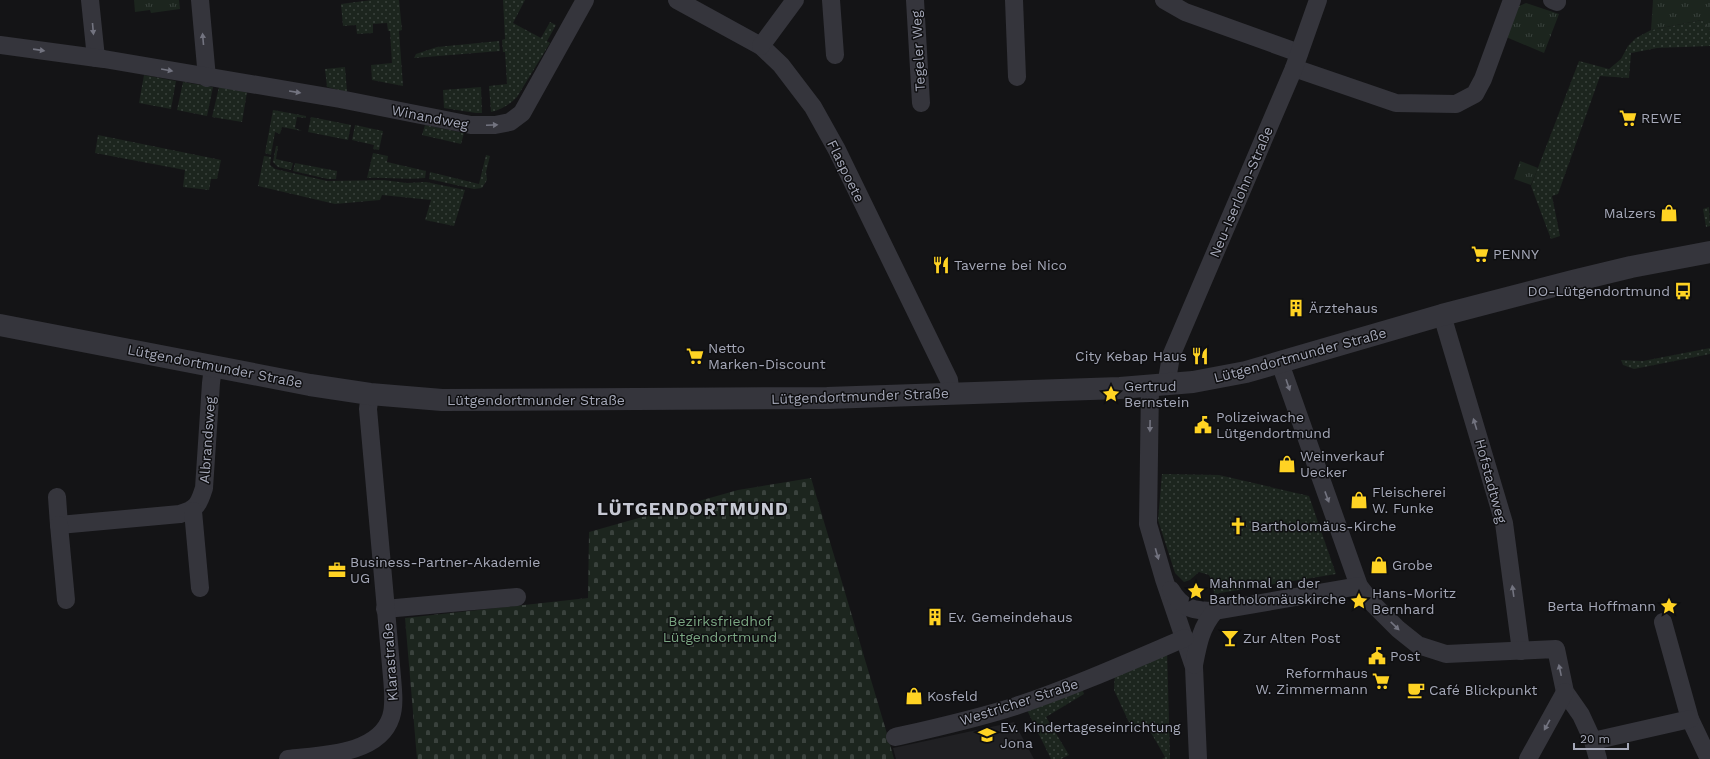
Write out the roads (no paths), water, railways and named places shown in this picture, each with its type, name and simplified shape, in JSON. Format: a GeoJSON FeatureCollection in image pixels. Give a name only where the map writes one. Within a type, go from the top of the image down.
{"type":"FeatureCollection","features":[{"type":"Feature","properties":{"kind":"street"},"geometry":{"type":"LineString","coordinates":[[90,0],[96,58]]}},
{"type":"Feature","properties":{"kind":"street"},"geometry":{"type":"LineString","coordinates":[[200,0],[206,78]]}},
{"type":"Feature","properties":{"kind":"street","name":"Winandweg"},"geometry":{"type":"LineString","coordinates":[[0,44],[96,58],[340,100],[471,125],[502,124],[510,122],[522,113],[585,0]]}},
{"type":"Feature","properties":{"kind":"street","name":"Flaspoete"},"geometry":{"type":"LineString","coordinates":[[678,0],[761,46],[782,65],[812,107],[837,150],[949,380],[951,394]]}},
{"type":"Feature","properties":{"kind":"street"},"geometry":{"type":"LineString","coordinates":[[761,46],[796,0]]}},
{"type":"Feature","properties":{"kind":"street"},"geometry":{"type":"LineString","coordinates":[[831,0],[835,55]]}},
{"type":"Feature","properties":{"kind":"street","name":"Tegeler Weg"},"geometry":{"type":"LineString","coordinates":[[915,0],[921,103]]}},
{"type":"Feature","properties":{"kind":"street"},"geometry":{"type":"LineString","coordinates":[[1014,0],[1017,77]]}},
{"type":"Feature","properties":{"kind":"street"},"geometry":{"type":"LineString","coordinates":[[1164,0],[1185,12],[1396,103],[1456,104],[1475,94],[1483,79],[1512,0]]}},
{"type":"Feature","properties":{"kind":"street","name":"Neu-Iserlohn-Straße"},"geometry":{"type":"LineString","coordinates":[[1159,386],[1168,374],[1171,356],[1297,61],[1318,0]]}},
{"type":"Feature","properties":{"kind":"street"},"geometry":{"type":"LineString","coordinates":[[1552,0],[1557,2],[1557,0]]}},
{"type":"Feature","properties":{"kind":"street","name":"Lütgendortmunder Straße"},"geometry":{"type":"LineString","coordinates":[[0,325],[121,347],[213,367],[310,385],[370,394],[442,400],[769,399],[1159,386],[1219,378],[1280,363],[1442,315],[1631,267],[1710,252]]}},
{"type":"Feature","properties":{"kind":"street","name":"Hofstadtweg"},"geometry":{"type":"LineString","coordinates":[[1442,315],[1504,523],[1521,651]]}},
{"type":"Feature","properties":{"kind":"street"},"geometry":{"type":"LineString","coordinates":[[1280,363],[1359,586],[1372,603],[1398,629],[1418,645],[1446,654],[1556,649],[1565,692],[1581,715],[1594,741],[1598,759]]}},
{"type":"Feature","properties":{"kind":"street","name":"Albrandsweg"},"geometry":{"type":"LineString","coordinates":[[193,510],[200,500],[204,488],[210,383],[213,367]]}},
{"type":"Feature","properties":{"kind":"street"},"geometry":{"type":"LineString","coordinates":[[1159,386],[1148,524],[1164,579],[1194,667]]}},
{"type":"Feature","properties":{"kind":"street","name":"Klarastraße"},"geometry":{"type":"LineString","coordinates":[[288,759],[328,754],[352,749],[370,743],[384,731],[391,718],[394,707],[368,410],[370,394]]}},
{"type":"Feature","properties":{"kind":"street"},"geometry":{"type":"LineString","coordinates":[[57,497],[66,600]]}},
{"type":"Feature","properties":{"kind":"street"},"geometry":{"type":"LineString","coordinates":[[59,525],[180,514],[193,510],[200,588]]}},
{"type":"Feature","properties":{"kind":"street"},"geometry":{"type":"LineString","coordinates":[[1164,579],[1174,596],[1186,607],[1201,611],[1215,611],[1359,586]]}},
{"type":"Feature","properties":{"kind":"street","name":"Klarastraße"},"geometry":{"type":"LineString","coordinates":[[385,609],[517,597]]}},
{"type":"Feature","properties":{"kind":"street"},"geometry":{"type":"LineString","coordinates":[[1198,759],[1194,667],[1200,636],[1206,623],[1215,611]]}},
{"type":"Feature","properties":{"kind":"street"},"geometry":{"type":"LineString","coordinates":[[1663,622],[1690,719],[1710,759]]}},
{"type":"Feature","properties":{"kind":"street","name":"Westricher Straße"},"geometry":{"type":"LineString","coordinates":[[895,737],[962,721],[1015,706],[1100,674],[1185,638]]}},
{"type":"Feature","properties":{"kind":"street"},"geometry":{"type":"LineString","coordinates":[[1528,759],[1565,692]]}},
{"type":"Feature","properties":{"kind":"street"},"geometry":{"type":"LineString","coordinates":[[1594,741],[1690,719]]}},
{"type":"Feature","properties":{"kind":"place","name":"REWE"},"geometry":{"type":"Point","coordinates":[1628,118]}},
{"type":"Feature","properties":{"kind":"place","name":"Malzers"},"geometry":{"type":"Point","coordinates":[1669,213]}},
{"type":"Feature","properties":{"kind":"place","name":"PENNY"},"geometry":{"type":"Point","coordinates":[1480,254]}},
{"type":"Feature","properties":{"kind":"place","name":"Taverne bei Nico"},"geometry":{"type":"Point","coordinates":[941,265]}},
{"type":"Feature","properties":{"kind":"place","name":"DO-Lütgendortmund"},"geometry":{"type":"Point","coordinates":[1683,291]}},
{"type":"Feature","properties":{"kind":"place","name":"Ärztehaus"},"geometry":{"type":"Point","coordinates":[1296,308]}},
{"type":"Feature","properties":{"kind":"place","name":"Netto Marken-Discount"},"geometry":{"type":"Point","coordinates":[695,356]}},
{"type":"Feature","properties":{"kind":"place","name":"City Kebap Haus"},"geometry":{"type":"Point","coordinates":[1200,356]}},
{"type":"Feature","properties":{"kind":"place","name":"Gertrud Bernstein"},"geometry":{"type":"Point","coordinates":[1111,394]}},
{"type":"Feature","properties":{"kind":"place","name":"Polizeiwache Lütgendortmund"},"geometry":{"type":"Point","coordinates":[1203,425]}},
{"type":"Feature","properties":{"kind":"place","name":"Weinverkauf Uecker"},"geometry":{"type":"Point","coordinates":[1287,464]}},
{"type":"Feature","properties":{"kind":"place","name":"Fleischerei W. Funke"},"geometry":{"type":"Point","coordinates":[1359,500]}},
{"type":"Feature","properties":{"kind":"place","name":"Bartholomäus-Kirche"},"geometry":{"type":"Point","coordinates":[1238,526]}},
{"type":"Feature","properties":{"kind":"place","name":"Grobe"},"geometry":{"type":"Point","coordinates":[1379,565]}},
{"type":"Feature","properties":{"kind":"place","name":"Business-Partner-Akademie UG"},"geometry":{"type":"Point","coordinates":[337,570]}},
{"type":"Feature","properties":{"kind":"place","name":"Mahnmal an der Bartholomäuskirche"},"geometry":{"type":"Point","coordinates":[1196,591]}},
{"type":"Feature","properties":{"kind":"place","name":"Hans-Moritz Bernhard"},"geometry":{"type":"Point","coordinates":[1359,601]}},
{"type":"Feature","properties":{"kind":"place","name":"Berta Hoffmann"},"geometry":{"type":"Point","coordinates":[1669,606]}},
{"type":"Feature","properties":{"kind":"place","name":"Ev. Gemeindehaus"},"geometry":{"type":"Point","coordinates":[935,617]}},
{"type":"Feature","properties":{"kind":"place","name":"Zur Alten Post"},"geometry":{"type":"Point","coordinates":[1230,638]}},
{"type":"Feature","properties":{"kind":"place","name":"Post"},"geometry":{"type":"Point","coordinates":[1377,656]}},
{"type":"Feature","properties":{"kind":"place","name":"Reformhaus W. Zimmermann"},"geometry":{"type":"Point","coordinates":[1381,681]}},
{"type":"Feature","properties":{"kind":"place","name":"Café Blickpunkt"},"geometry":{"type":"Point","coordinates":[1416,690]}},
{"type":"Feature","properties":{"kind":"place","name":"Kosfeld"},"geometry":{"type":"Point","coordinates":[914,696]}},
{"type":"Feature","properties":{"kind":"place","name":"Ev. Kindertageseinrichtung Jona"},"geometry":{"type":"Point","coordinates":[987,735]}},
{"type":"Feature","properties":{"kind":"district","name":"LÜTGENDORTMUND"},"geometry":{"type":"Point","coordinates":[693,509]}},
{"type":"Feature","properties":{"kind":"park label","name":"Bezirksfriedhof Lütgendortmund"},"geometry":{"type":"Point","coordinates":[720,630]}}]}
